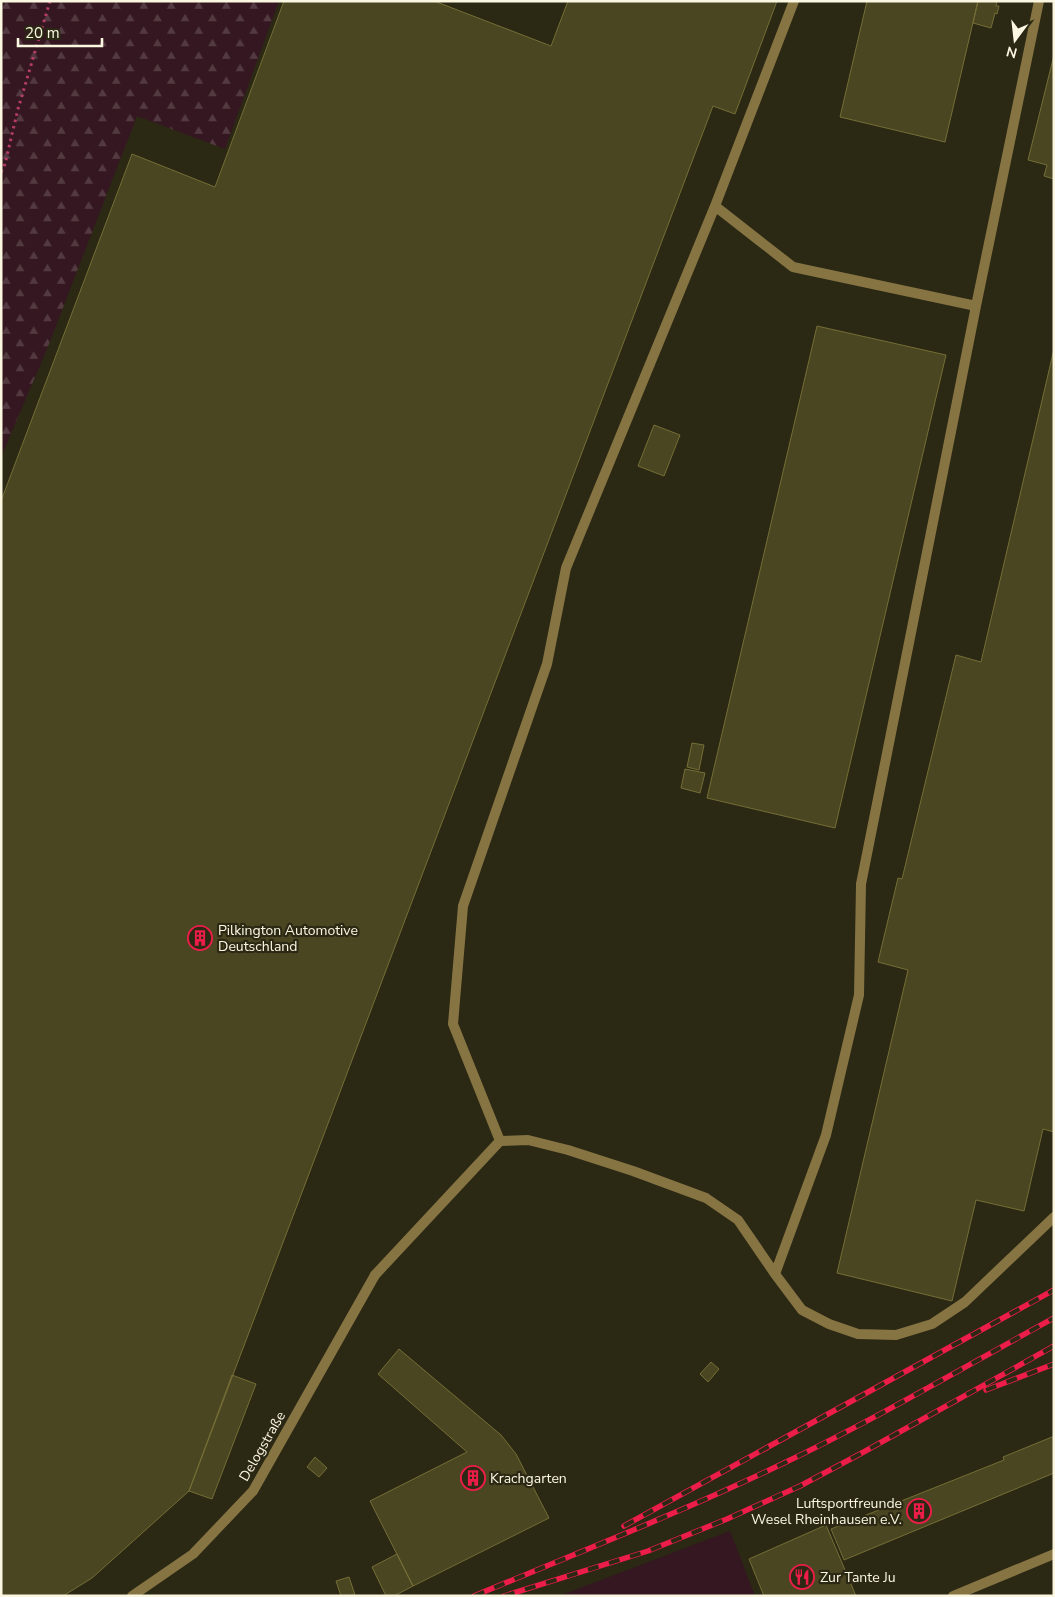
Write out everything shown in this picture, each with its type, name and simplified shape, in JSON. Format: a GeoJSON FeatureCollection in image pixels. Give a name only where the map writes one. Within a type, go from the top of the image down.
{"type":"FeatureCollection","features":[{"type":"Feature","properties":{"kind":"street"},"geometry":{"type":"LineString","coordinates":[[794,1],[715,206],[566,568],[547,664],[463,906],[453,1024],[500,1141],[528,1140],[568,1150],[633,1170],[706,1198],[738,1220],[802,1310],[829,1324],[858,1334],[896,1335],[932,1324],[965,1302],[1054,1217]]}},
{"type":"Feature","properties":{"kind":"street"},"geometry":{"type":"LineString","coordinates":[[775,1274],[826,1134],[859,995],[858,948],[861,884],[1039,1]]}},
{"type":"Feature","properties":{"kind":"street"},"geometry":{"type":"LineString","coordinates":[[715,206],[793,267],[976,306]]}},
{"type":"Feature","properties":{"kind":"street","name":"Delogstraße"},"geometry":{"type":"LineString","coordinates":[[132,1596],[193,1554],[253,1491],[376,1275],[500,1141]]}},
{"type":"Feature","properties":{"kind":"street"},"geometry":{"type":"LineString","coordinates":[[953,1596],[1054,1554]]}},
{"type":"Feature","properties":{"kind":"path"},"geometry":{"type":"LineString","coordinates":[[1,172],[5,164],[18,109],[50,1]]}},
{"type":"Feature","properties":{"kind":"green space"},"geometry":{"type":"Polygon","coordinates":[[[1,1],[279,1],[225,149],[137,116],[47,349],[1,457],[1,1]]]}},
{"type":"Feature","properties":{"kind":"green space"},"geometry":{"type":"Polygon","coordinates":[[[730,1531],[755,1596],[559,1596],[730,1531]]]}},
{"type":"Feature","properties":{"kind":"building","name":"Pilkington Automotive Deutschland"},"geometry":{"type":"Polygon","coordinates":[[[284,1],[434,1],[551,46],[568,1],[777,1],[735,114],[713,106],[189,1491],[92,1578],[63,1596],[1,1596],[1,501],[132,154],[215,187],[284,1]]]}},
{"type":"Feature","properties":{"kind":"building"},"geometry":{"type":"Polygon","coordinates":[[[867,1],[978,1],[945,142],[840,117],[867,1]]]}},
{"type":"Feature","properties":{"kind":"building"},"geometry":{"type":"Polygon","coordinates":[[[978,1],[997,1],[996,6],[999,6],[991,28],[973,23],[978,1]]]}},
{"type":"Feature","properties":{"kind":"building"},"geometry":{"type":"Polygon","coordinates":[[[1054,55],[1054,179],[1044,176],[1047,165],[1028,160],[1054,55]]]}},
{"type":"Feature","properties":{"kind":"building"},"geometry":{"type":"Polygon","coordinates":[[[817,326],[946,355],[835,828],[707,798],[817,326]]]}},
{"type":"Feature","properties":{"kind":"building"},"geometry":{"type":"Polygon","coordinates":[[[1054,349],[1054,1132],[1043,1129],[1024,1211],[976,1200],[952,1301],[837,1273],[908,970],[878,962],[898,878],[902,879],[956,655],[981,662],[1054,349]]]}},
{"type":"Feature","properties":{"kind":"building"},"geometry":{"type":"Polygon","coordinates":[[[654,425],[680,435],[664,476],[638,466],[654,425]]]}},
{"type":"Feature","properties":{"kind":"building"},"geometry":{"type":"Polygon","coordinates":[[[692,743],[704,745],[699,770],[687,767],[692,743]]]}},
{"type":"Feature","properties":{"kind":"building"},"geometry":{"type":"Polygon","coordinates":[[[685,769],[705,773],[700,793],[681,788],[685,769]]]}},
{"type":"Feature","properties":{"kind":"building","name":"Krachgarten"},"geometry":{"type":"Polygon","coordinates":[[[399,1349],[501,1435],[516,1454],[549,1518],[413,1586],[370,1501],[467,1452],[378,1374],[399,1349]]]}},
{"type":"Feature","properties":{"kind":"building"},"geometry":{"type":"Polygon","coordinates":[[[711,1362],[719,1369],[708,1382],[700,1374],[711,1362]]]}},
{"type":"Feature","properties":{"kind":"building"},"geometry":{"type":"Polygon","coordinates":[[[232,1375],[256,1384],[212,1499],[189,1491],[232,1375]]]}},
{"type":"Feature","properties":{"kind":"building","name":"Luftsportfreunde Wesel Rheinhausen e.V."},"geometry":{"type":"Polygon","coordinates":[[[1052,1437],[1054,1438],[1054,1473],[844,1560],[831,1529],[1004,1460],[1003,1457],[1052,1437]]]}},
{"type":"Feature","properties":{"kind":"building"},"geometry":{"type":"Polygon","coordinates":[[[315,1457],[327,1468],[319,1477],[307,1467],[315,1457]]]}},
{"type":"Feature","properties":{"kind":"building","name":"Zur Tante Ju"},"geometry":{"type":"Polygon","coordinates":[[[826,1525],[856,1596],[764,1596],[749,1559],[826,1525]]]}},
{"type":"Feature","properties":{"kind":"building"},"geometry":{"type":"Polygon","coordinates":[[[397,1554],[413,1586],[394,1596],[386,1596],[372,1567],[397,1554]]]}},
{"type":"Feature","properties":{"kind":"building"},"geometry":{"type":"Polygon","coordinates":[[[349,1577],[355,1595],[341,1596],[336,1581],[349,1577]]]}},
{"type":"Feature","properties":{"kind":"railway"},"geometry":{"type":"LineString","coordinates":[[624,1526],[1054,1290]]}},
{"type":"Feature","properties":{"kind":"railway"},"geometry":{"type":"LineString","coordinates":[[474,1596],[668,1515],[784,1463],[886,1411],[1054,1318]]}},
{"type":"Feature","properties":{"kind":"railway"},"geometry":{"type":"LineString","coordinates":[[504,1596],[648,1551],[727,1519],[800,1486],[1054,1346]]}},
{"type":"Feature","properties":{"kind":"railway"},"geometry":{"type":"LineString","coordinates":[[986,1390],[1054,1364]]}},
{"type":"Feature","properties":{"kind":"place","name":"Pilkington Automotive Deutschland"},"geometry":{"type":"Point","coordinates":[200,938]}},
{"type":"Feature","properties":{"kind":"place","name":"Krachgarten"},"geometry":{"type":"Point","coordinates":[473,1478]}},
{"type":"Feature","properties":{"kind":"place","name":"Luftsportfreunde Wesel Rheinhausen e.V."},"geometry":{"type":"Point","coordinates":[919,1511]}},
{"type":"Feature","properties":{"kind":"place","name":"Zur Tante Ju"},"geometry":{"type":"Point","coordinates":[802,1577]}}]}
